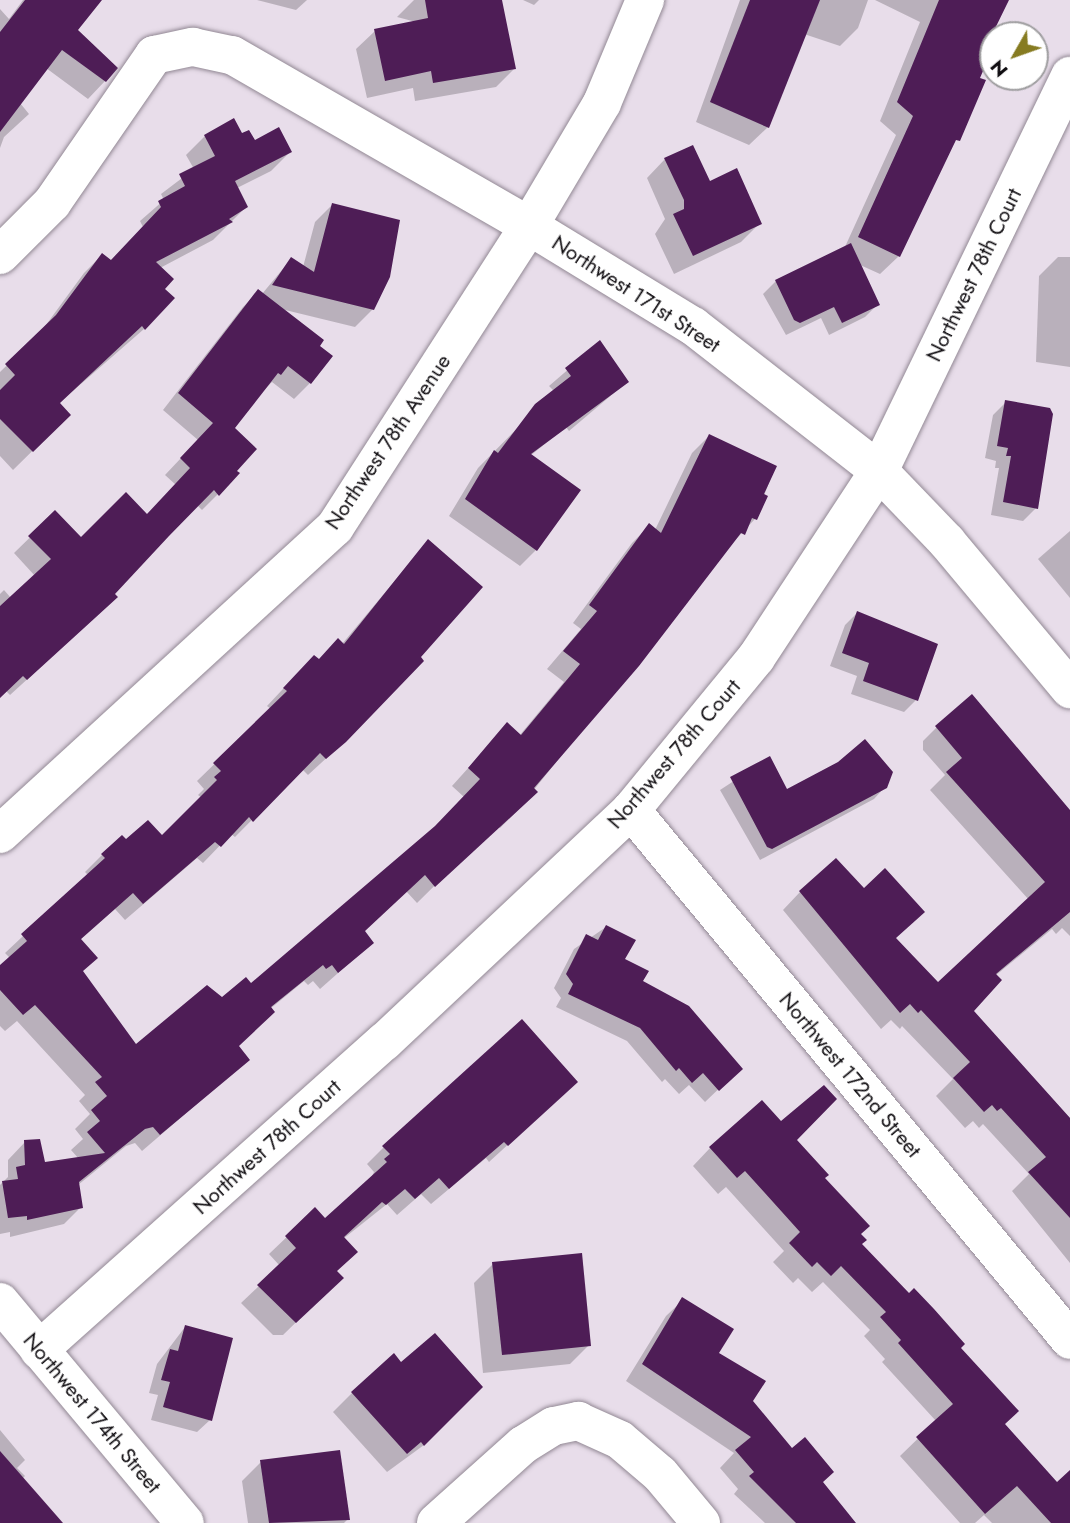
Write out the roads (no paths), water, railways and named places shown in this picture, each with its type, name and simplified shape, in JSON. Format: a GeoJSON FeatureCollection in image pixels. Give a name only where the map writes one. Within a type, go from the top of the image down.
{"type":"FeatureCollection","features":[{"type":"Feature","properties":{"kind":"street","name":"Northwest 78th Avenue"},"geometry":{"type":"LineString","coordinates":[[0,834],[335,527],[529,226],[602,103],[645,0]]}},
{"type":"Feature","properties":{"kind":"street","name":"Northwest 171st Street"},"geometry":{"type":"LineString","coordinates":[[0,255],[52,203],[154,55],[193,47],[232,55],[529,226],[693,326],[879,471],[947,542],[1070,689]]}},
{"type":"Feature","properties":{"kind":"street","name":"Northwest 78th Court"},"geometry":{"type":"LineString","coordinates":[[39,1350],[384,1042],[631,810],[756,658],[879,471],[1070,76]]}},
{"type":"Feature","properties":{"kind":"street","name":"Northwest 172nd Street"},"geometry":{"type":"LineString","coordinates":[[631,810],[1070,1340]]}},
{"type":"Feature","properties":{"kind":"street","name":"Northwest 174th Street"},"geometry":{"type":"LineString","coordinates":[[0,1302],[185,1523]]}},
{"type":"Feature","properties":{"kind":"street"},"geometry":{"type":"LineString","coordinates":[[436,1523],[523,1446],[554,1426],[578,1421],[620,1440],[660,1474],[701,1523]]}}]}
